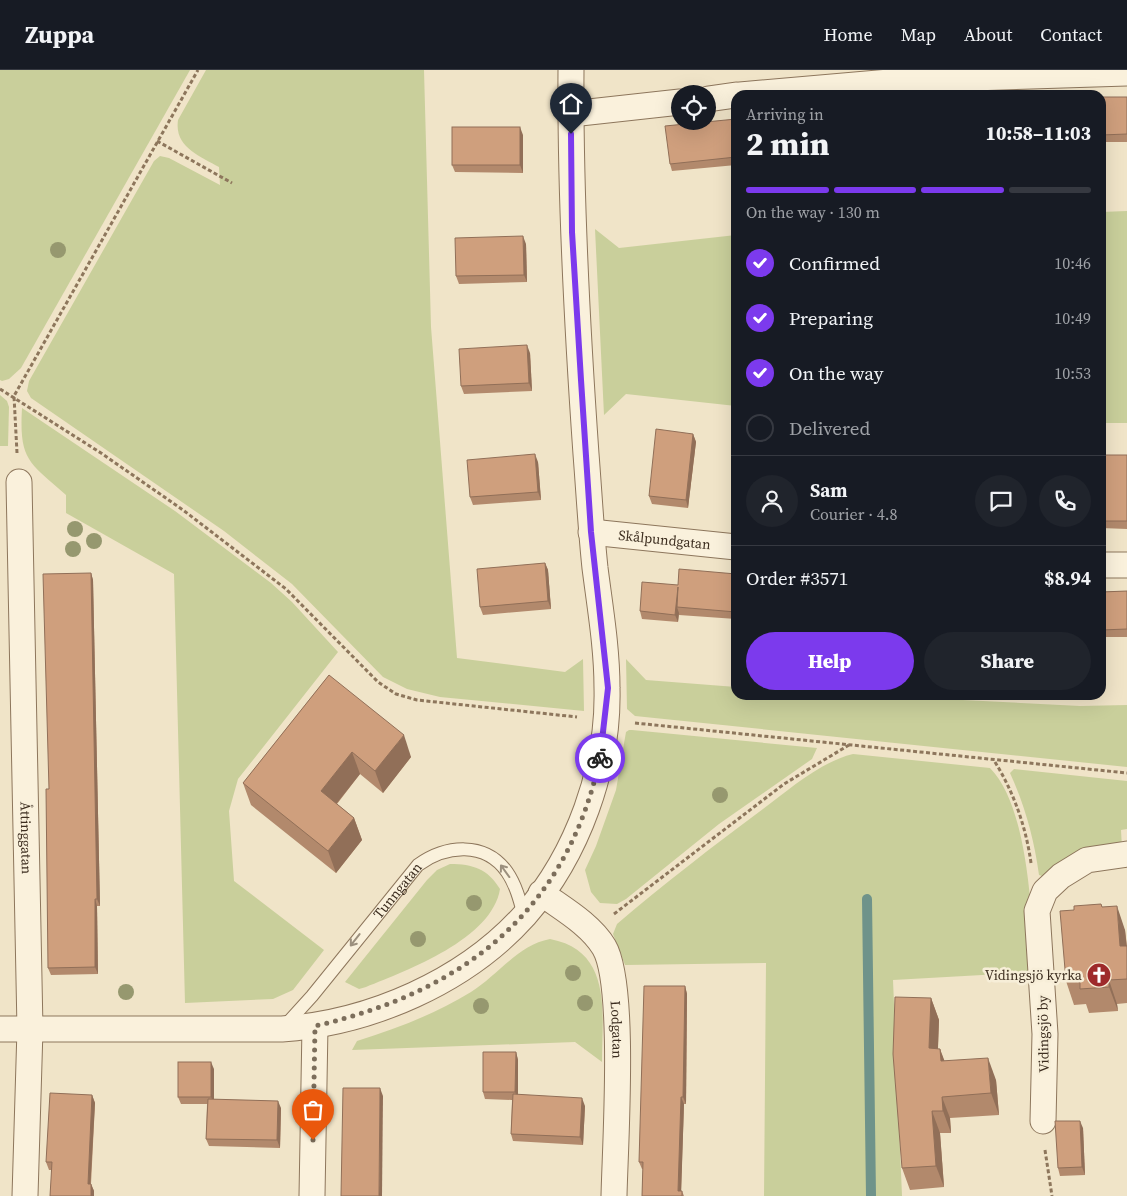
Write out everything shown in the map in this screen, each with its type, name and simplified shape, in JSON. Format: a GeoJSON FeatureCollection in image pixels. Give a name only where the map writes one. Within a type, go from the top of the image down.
{"type":"FeatureCollection","features":[{"type":"Feature","properties":{"kind":"street"},"geometry":{"type":"LineString","coordinates":[[0,1029],[282,1029],[315,1026],[372,1011],[408,997],[442,980],[483,952],[524,916],[541,893],[568,849],[590,801],[600,760],[606,720],[607,680],[591,532],[572,232],[571,70]]}},
{"type":"Feature","properties":{"kind":"street"},"geometry":{"type":"LineString","coordinates":[[796,90],[912,80],[1127,73]]}},
{"type":"Feature","properties":{"kind":"street"},"geometry":{"type":"LineString","coordinates":[[716,98],[731,96]]}},
{"type":"Feature","properties":{"kind":"street"},"geometry":{"type":"LineString","coordinates":[[571,114],[671,103]]}},
{"type":"Feature","properties":{"kind":"street","name":"Åttinggatan"},"geometry":{"type":"LineString","coordinates":[[19,482],[30,1029],[25,1196]]}},
{"type":"Feature","properties":{"kind":"street","name":"Skålpundgatan"},"geometry":{"type":"LineString","coordinates":[[591,532],[731,546]]}},
{"type":"Feature","properties":{"kind":"street"},"geometry":{"type":"LineString","coordinates":[[1106,565],[1127,565]]}},
{"type":"Feature","properties":{"kind":"street","name":"Vidingsjö by"},"geometry":{"type":"LineString","coordinates":[[1044,1121],[1045,1034],[1037,911],[1045,891],[1061,876],[1087,860],[1127,854]]}},
{"type":"Feature","properties":{"kind":"street","name":"Lodgatan"},"geometry":{"type":"LineString","coordinates":[[541,893],[591,931],[605,948],[611,966],[615,996],[614,1196]]}},
{"type":"Feature","properties":{"kind":"street"},"geometry":{"type":"LineString","coordinates":[[312,1196],[315,1026]]}},
{"type":"Feature","properties":{"kind":"lane","name":"Tunngatan"},"geometry":{"type":"LineString","coordinates":[[282,1029],[312,996],[418,865],[430,857],[461,848],[479,850],[496,859],[508,872],[517,890],[524,916]]}},
{"type":"Feature","properties":{"kind":"path"},"geometry":{"type":"LineString","coordinates":[[19,482],[14,396],[198,70]]}},
{"type":"Feature","properties":{"kind":"path"},"geometry":{"type":"LineString","coordinates":[[157,141],[232,183]]}},
{"type":"Feature","properties":{"kind":"path"},"geometry":{"type":"LineString","coordinates":[[0,389],[14,396],[183,510],[286,589],[378,682],[396,694],[417,700],[995,761],[1127,773]]}},
{"type":"Feature","properties":{"kind":"path"},"geometry":{"type":"LineString","coordinates":[[591,931],[784,784],[849,745]]}},
{"type":"Feature","properties":{"kind":"path"},"geometry":{"type":"LineString","coordinates":[[995,761],[1008,782],[1024,828],[1037,911]]}},
{"type":"Feature","properties":{"kind":"path"},"geometry":{"type":"LineString","coordinates":[[1044,1121],[1046,1158],[1052,1196]]}},
{"type":"Feature","properties":{"kind":"green space"},"geometry":{"type":"Polygon","coordinates":[[[0,70],[190,70],[21,368],[9,379],[2,381],[0,380],[0,70]]]}},
{"type":"Feature","properties":{"kind":"green space"},"geometry":{"type":"Polygon","coordinates":[[[206,70],[424,70],[431,327],[457,658],[565,672],[583,659],[584,711],[440,697],[407,689],[383,677],[292,584],[224,531],[31,398],[27,391],[29,381],[154,161],[160,156],[169,158],[220,185],[219,167],[190,150],[180,137],[178,129],[178,120],[206,70]]]}},
{"type":"Feature","properties":{"kind":"green space"},"geometry":{"type":"Polygon","coordinates":[[[1127,211],[1127,423],[1106,423],[1106,212],[1127,211]]]}},
{"type":"Feature","properties":{"kind":"green space"},"geometry":{"type":"Polygon","coordinates":[[[595,229],[619,248],[731,236],[731,405],[626,394],[604,415],[595,229]]]}},
{"type":"Feature","properties":{"kind":"green space"},"geometry":{"type":"Polygon","coordinates":[[[0,395],[7,401],[9,407],[8,446],[0,446],[0,395]]]}},
{"type":"Feature","properties":{"kind":"green space"},"geometry":{"type":"Polygon","coordinates":[[[22,408],[175,511],[271,583],[292,602],[338,652],[238,779],[229,811],[234,881],[324,950],[293,990],[273,999],[185,1003],[174,574],[66,513],[66,495],[35,467],[25,450],[22,439],[22,408]]]}},
{"type":"Feature","properties":{"kind":"green space"},"geometry":{"type":"Polygon","coordinates":[[[626,659],[646,680],[731,687],[731,700],[961,700],[1080,706],[1127,705],[1127,767],[635,716],[627,709],[626,659]]]}},
{"type":"Feature","properties":{"kind":"green space"},"geometry":{"type":"Polygon","coordinates":[[[629,730],[817,748],[812,759],[719,824],[626,899],[617,904],[600,903],[591,892],[585,870],[596,846],[616,790],[626,732],[629,730]]]}},
{"type":"Feature","properties":{"kind":"green space"},"geometry":{"type":"Polygon","coordinates":[[[853,754],[990,768],[1003,786],[1013,809],[1021,836],[1030,894],[1035,972],[893,980],[902,1196],[764,1196],[766,963],[625,965],[613,934],[617,924],[653,894],[795,785],[829,763],[853,754]]]}},
{"type":"Feature","properties":{"kind":"green space"},"geometry":{"type":"Polygon","coordinates":[[[1014,769],[1127,781],[1127,829],[1121,830],[1122,848],[1045,877],[1039,875],[1028,822],[1010,773],[1014,769]]]}},
{"type":"Feature","properties":{"kind":"green space"},"geometry":{"type":"Polygon","coordinates":[[[450,864],[466,865],[485,872],[500,889],[494,907],[482,923],[446,950],[404,972],[359,989],[345,982],[427,880],[437,870],[450,864]]]}},
{"type":"Feature","properties":{"kind":"green space"},"geometry":{"type":"Polygon","coordinates":[[[550,939],[570,946],[585,956],[594,970],[600,987],[602,1005],[602,1062],[575,1042],[352,1050],[357,1041],[416,1020],[457,1000],[481,985],[528,947],[550,939]]]}},
{"type":"Feature","properties":{"kind":"building"},"geometry":{"type":"Polygon","coordinates":[[[1106,97],[1127,97],[1127,134],[1106,135],[1106,97]]]}},
{"type":"Feature","properties":{"kind":"building"},"geometry":{"type":"Polygon","coordinates":[[[731,119],[731,158],[670,164],[665,126],[671,125],[671,130],[716,130],[716,121],[731,119]]]}},
{"type":"Feature","properties":{"kind":"building"},"geometry":{"type":"Polygon","coordinates":[[[452,127],[520,127],[520,165],[452,165],[452,127]]]}},
{"type":"Feature","properties":{"kind":"building"},"geometry":{"type":"Polygon","coordinates":[[[523,236],[524,275],[456,276],[455,238],[523,236]]]}},
{"type":"Feature","properties":{"kind":"building"},"geometry":{"type":"Polygon","coordinates":[[[527,345],[529,383],[461,386],[459,349],[527,345]]]}},
{"type":"Feature","properties":{"kind":"building"},"geometry":{"type":"Polygon","coordinates":[[[656,429],[693,434],[686,500],[649,496],[656,429]]]}},
{"type":"Feature","properties":{"kind":"building"},"geometry":{"type":"Polygon","coordinates":[[[535,454],[538,492],[470,497],[467,460],[535,454]]]}},
{"type":"Feature","properties":{"kind":"building"},"geometry":{"type":"Polygon","coordinates":[[[1106,455],[1127,455],[1127,521],[1106,521],[1106,455]]]}},
{"type":"Feature","properties":{"kind":"building"},"geometry":{"type":"Polygon","coordinates":[[[545,563],[548,601],[480,607],[477,569],[545,563]]]}},
{"type":"Feature","properties":{"kind":"building"},"geometry":{"type":"Polygon","coordinates":[[[679,569],[731,574],[731,612],[677,607],[678,587],[675,615],[640,611],[642,582],[678,585],[679,569]]]}},
{"type":"Feature","properties":{"kind":"building"},"geometry":{"type":"Polygon","coordinates":[[[91,573],[97,899],[95,899],[95,967],[48,968],[46,789],[49,789],[43,574],[91,573]]]}},
{"type":"Feature","properties":{"kind":"building"},"geometry":{"type":"Polygon","coordinates":[[[1127,591],[1127,629],[1106,630],[1106,592],[1127,591]]]}},
{"type":"Feature","properties":{"kind":"building"},"geometry":{"type":"Polygon","coordinates":[[[329,675],[404,735],[375,771],[352,752],[321,791],[354,818],[328,851],[243,783],[329,675]]]}},
{"type":"Feature","properties":{"kind":"building","name":"Vidingsjö kyrka"},"geometry":{"type":"Polygon","coordinates":[[[1101,904],[1102,907],[1117,906],[1120,946],[1127,946],[1127,979],[1109,980],[1109,987],[1080,989],[1080,980],[1066,981],[1060,911],[1074,910],[1074,906],[1101,904]]]}},
{"type":"Feature","properties":{"kind":"building"},"geometry":{"type":"Polygon","coordinates":[[[644,986],[685,986],[683,1097],[681,1097],[678,1191],[682,1191],[682,1196],[642,1196],[643,1162],[639,1162],[644,986]]]}},
{"type":"Feature","properties":{"kind":"building"},"geometry":{"type":"Polygon","coordinates":[[[895,997],[931,998],[929,1048],[940,1049],[941,1061],[988,1058],[991,1093],[942,1097],[943,1111],[932,1111],[936,1166],[902,1168],[893,1054],[895,997]]]}},
{"type":"Feature","properties":{"kind":"building"},"geometry":{"type":"Polygon","coordinates":[[[483,1052],[516,1052],[515,1092],[483,1092],[483,1052]]]}},
{"type":"Feature","properties":{"kind":"building"},"geometry":{"type":"Polygon","coordinates":[[[178,1062],[211,1062],[211,1097],[178,1097],[178,1062]]]}},
{"type":"Feature","properties":{"kind":"building"},"geometry":{"type":"Polygon","coordinates":[[[343,1088],[380,1088],[379,1196],[341,1196],[343,1088]]]}},
{"type":"Feature","properties":{"kind":"building"},"geometry":{"type":"Polygon","coordinates":[[[50,1093],[92,1095],[88,1184],[91,1184],[91,1196],[50,1196],[52,1162],[46,1162],[50,1093]]]}},
{"type":"Feature","properties":{"kind":"building"},"geometry":{"type":"Polygon","coordinates":[[[513,1094],[582,1098],[580,1137],[511,1134],[513,1094]]]}},
{"type":"Feature","properties":{"kind":"building"},"geometry":{"type":"Polygon","coordinates":[[[208,1099],[278,1101],[277,1140],[206,1139],[208,1099]]]}},
{"type":"Feature","properties":{"kind":"building"},"geometry":{"type":"Polygon","coordinates":[[[1055,1121],[1080,1121],[1082,1167],[1058,1168],[1055,1121]]]}},
{"type":"Feature","properties":{"kind":"waterway"},"geometry":{"type":"LineString","coordinates":[[867,899],[871,1196]]}},
{"type":"Feature","properties":{"kind":"way so far"},"geometry":{"type":"LineString","coordinates":[[313,1140],[315,1026],[372,1011],[408,997],[442,980],[483,952],[524,916],[560,864],[576,834],[590,801],[600,758]]}},
{"type":"Feature","properties":{"kind":"place","name":"Vidingsjö kyrka"},"geometry":{"type":"Point","coordinates":[1099,975]}},
{"type":"Feature","properties":{"kind":"route"},"geometry":{"type":"LineString","coordinates":[[571,134],[572,232],[591,532],[604,636],[608,688],[606,720],[600,758]]}}]}
